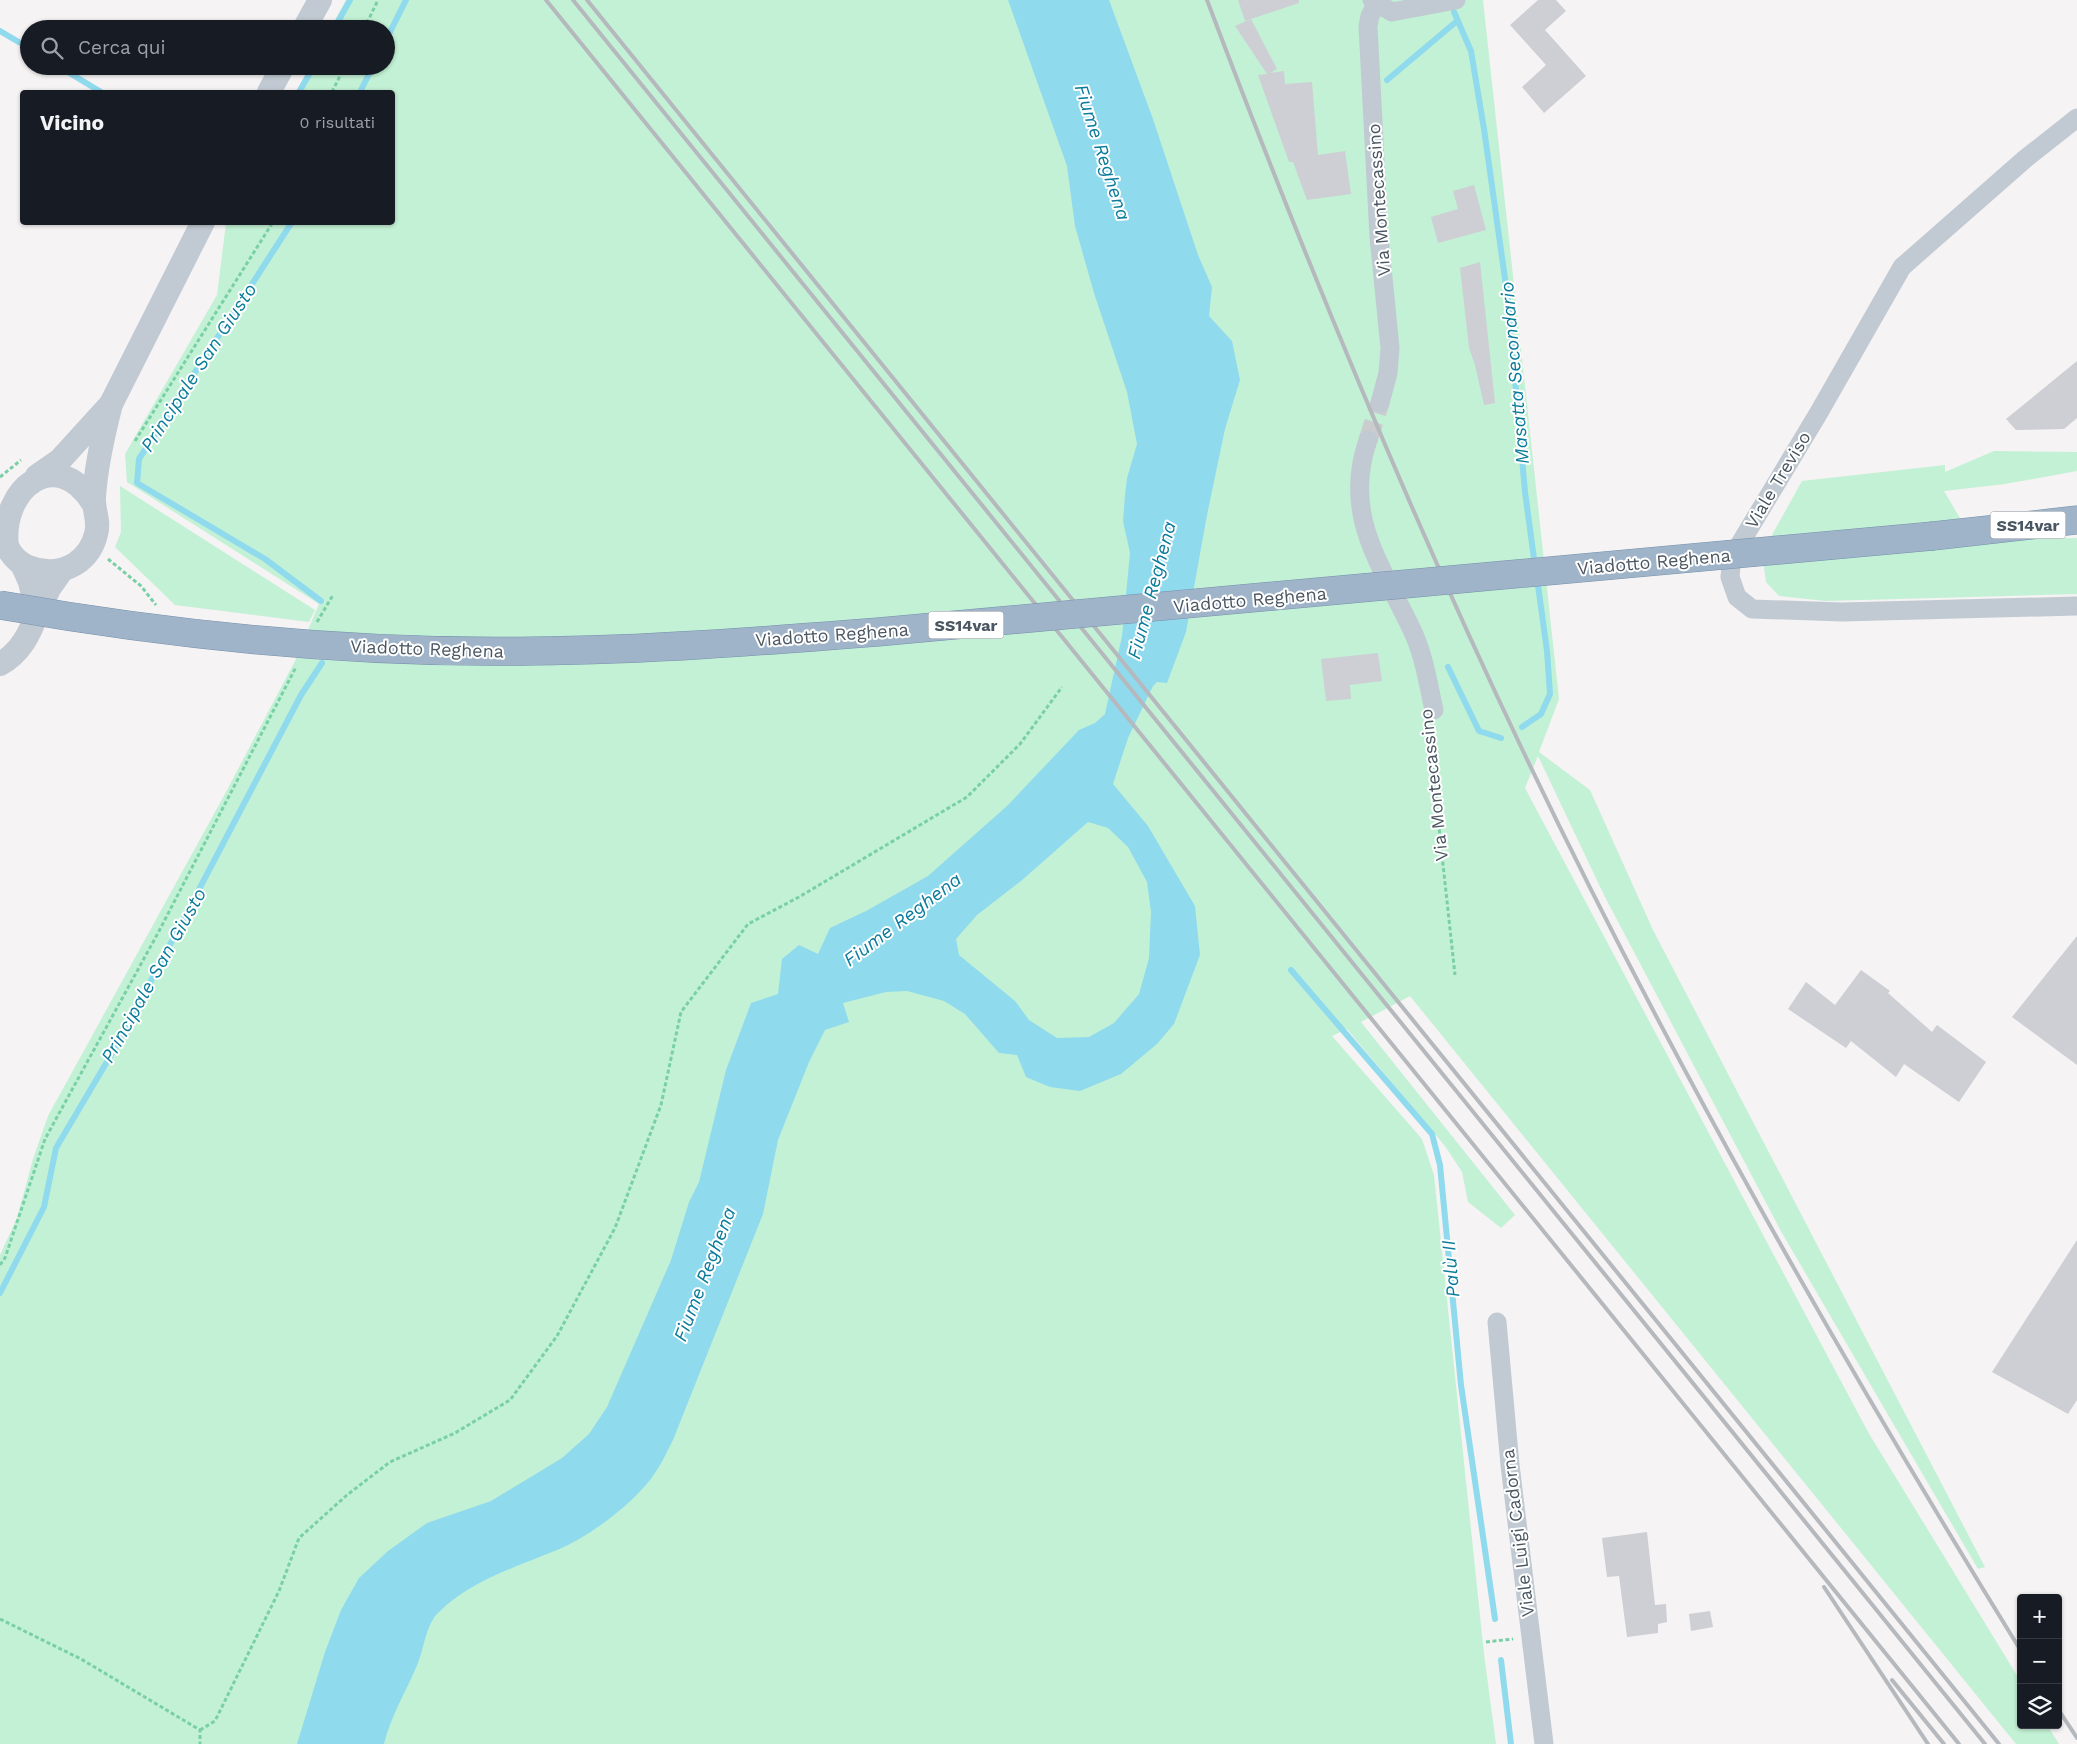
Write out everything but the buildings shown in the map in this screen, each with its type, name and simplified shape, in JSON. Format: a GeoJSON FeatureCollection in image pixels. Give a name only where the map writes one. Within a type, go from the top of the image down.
{"type":"FeatureCollection","features":[{"type":"Feature","properties":{"kind":"highway"},"geometry":{"type":"LineString","coordinates":[[1980,530],[2054,505],[2077,502]]}},
{"type":"Feature","properties":{"kind":"highway","name":"SS14var"},"geometry":{"type":"LineString","coordinates":[[1980,530],[2077,520]]}},
{"type":"Feature","properties":{"kind":"highway"},"geometry":{"type":"LineString","coordinates":[[1980,530],[2077,533]]}},
{"type":"Feature","properties":{"kind":"highway","name":"Viadotto Reghena"},"geometry":{"type":"LineString","coordinates":[[0,605],[98,622],[302,644],[418,650],[532,651],[706,645],[878,632],[1933,536],[1980,530]]}},
{"type":"Feature","properties":{"kind":"street"},"geometry":{"type":"LineString","coordinates":[[309,20],[320,0]]}},
{"type":"Feature","properties":{"kind":"street"},"geometry":{"type":"LineString","coordinates":[[1374,2],[1392,12],[1456,0]]}},
{"type":"Feature","properties":{"kind":"street","name":"Via Montecassino"},"geometry":{"type":"LineString","coordinates":[[1374,2],[1368,26],[1379,237],[1390,348],[1388,373],[1380,403]]}},
{"type":"Feature","properties":{"kind":"street"},"geometry":{"type":"LineString","coordinates":[[270,90],[279,75]]}},
{"type":"Feature","properties":{"kind":"street","name":"Viale Treviso"},"geometry":{"type":"LineString","coordinates":[[2077,118],[2018,165],[1902,267],[1818,414],[1732,557],[1730,577],[1737,597],[1752,609],[1774,611],[2077,606]]}},
{"type":"Feature","properties":{"kind":"street"},"geometry":{"type":"LineString","coordinates":[[110,404],[98,455],[93,503],[97,526],[91,548],[82,560],[62,570],[37,571],[22,564],[10,552],[1,537],[3,492],[15,488],[32,467],[60,460],[110,404],[201,225]]}},
{"type":"Feature","properties":{"kind":"street","name":"Via Montecassino"},"geometry":{"type":"LineString","coordinates":[[1368,440],[1360,463],[1358,492],[1361,519],[1412,630],[1427,677],[1431,714]]}},
{"type":"Feature","properties":{"kind":"street"},"geometry":{"type":"LineString","coordinates":[[32,467],[50,475],[64,477],[76,483],[86,492],[93,503]]}},
{"type":"Feature","properties":{"kind":"street"},"geometry":{"type":"LineString","coordinates":[[22,564],[30,582],[37,613]]}},
{"type":"Feature","properties":{"kind":"street"},"geometry":{"type":"LineString","coordinates":[[0,664],[11,658],[23,644],[50,587],[62,570]]}},
{"type":"Feature","properties":{"kind":"street","name":"Viale Luigi Cadorna"},"geometry":{"type":"LineString","coordinates":[[1497,1322],[1510,1465],[1544,1744]]}},
{"type":"Feature","properties":{"kind":"path"},"geometry":{"type":"LineString","coordinates":[[368,20],[378,0]]}},
{"type":"Feature","properties":{"kind":"path"},"geometry":{"type":"LineString","coordinates":[[333,90],[340,75]]}},
{"type":"Feature","properties":{"kind":"path"},"geometry":{"type":"LineString","coordinates":[[134,441],[271,225]]}},
{"type":"Feature","properties":{"kind":"path"},"geometry":{"type":"LineString","coordinates":[[3,492],[32,467]]}},
{"type":"Feature","properties":{"kind":"path"},"geometry":{"type":"LineString","coordinates":[[91,548],[141,586],[158,609]]}},
{"type":"Feature","properties":{"kind":"path"},"geometry":{"type":"LineString","coordinates":[[313,631],[332,595]]}},
{"type":"Feature","properties":{"kind":"path"},"geometry":{"type":"LineString","coordinates":[[0,1265],[5,1258],[45,1140],[163,924],[282,698],[297,664]]}},
{"type":"Feature","properties":{"kind":"path"},"geometry":{"type":"LineString","coordinates":[[200,1730],[215,1721],[279,1590],[299,1538],[346,1495],[390,1462],[455,1433],[510,1400],[557,1336],[615,1228],[660,1105],[681,1012],[748,924],[800,896],[967,797],[1020,744],[1062,687]]}},
{"type":"Feature","properties":{"kind":"path","name":"Via Montecassino"},"geometry":{"type":"LineString","coordinates":[[1431,714],[1455,975]]}},
{"type":"Feature","properties":{"kind":"path"},"geometry":{"type":"LineString","coordinates":[[0,1619],[81,1659],[200,1730]]}},
{"type":"Feature","properties":{"kind":"path"},"geometry":{"type":"LineString","coordinates":[[1486,1642],[1531,1638]]}},
{"type":"Feature","properties":{"kind":"path"},"geometry":{"type":"LineString","coordinates":[[200,1730],[200,1744]]}},
{"type":"Feature","properties":{"kind":"green space"},"geometry":{"type":"Polygon","coordinates":[[[346,0],[1483,0],[1559,699],[1539,752],[1590,790],[1653,930],[1985,1567],[1978,1569],[1782,1233],[1604,895],[1538,756],[1525,788],[1868,1432],[2017,1675],[2017,1729],[2050,1729],[2059,1744],[2016,1744],[1410,996],[1361,1022],[1515,1215],[1501,1228],[1468,1202],[1462,1172],[1445,1146],[1347,1029],[1332,1036],[1422,1139],[1434,1175],[1484,1654],[1496,1744],[0,1744],[0,1255],[17,1218],[33,1159],[48,1116],[226,792],[295,661],[319,604],[127,482],[125,454],[217,295],[226,225],[395,225],[395,90],[297,90],[305,75],[395,75],[395,20],[335,20],[346,0]]]}},
{"type":"Feature","properties":{"kind":"green space"},"geometry":{"type":"Polygon","coordinates":[[[1994,451],[2077,452],[2077,471],[2005,484],[1944,491],[1973,540],[2077,538],[2077,594],[1826,601],[1779,596],[1766,582],[1762,553],[1802,481],[1945,465],[1945,472],[1994,451]]]}},
{"type":"Feature","properties":{"kind":"green space"},"geometry":{"type":"Polygon","coordinates":[[[120,486],[315,610],[309,622],[175,605],[115,547],[121,532],[120,486]]]}},
{"type":"Feature","properties":{"kind":"water","name":"Fiume Reghena"},"geometry":{"type":"Polygon","coordinates":[[[1008,0],[1109,0],[1153,119],[1198,255],[1212,287],[1209,316],[1232,341],[1240,380],[1225,429],[1186,632],[1167,683],[1157,682],[1153,686],[1128,738],[1113,784],[1148,826],[1195,906],[1200,955],[1174,1024],[1157,1044],[1121,1074],[1080,1091],[1050,1087],[1026,1077],[1017,1055],[999,1053],[965,1014],[944,1001],[907,991],[886,992],[843,1003],[849,1022],[825,1030],[809,1062],[778,1140],[763,1214],[673,1440],[647,1484],[611,1518],[583,1537],[478,1584],[463,1592],[437,1614],[430,1625],[418,1663],[395,1713],[384,1744],[297,1744],[325,1652],[341,1610],[359,1578],[388,1551],[427,1523],[491,1501],[562,1458],[589,1434],[607,1407],[671,1260],[689,1202],[699,1182],[726,1070],[751,1003],[778,994],[782,959],[799,945],[818,954],[830,928],[866,911],[928,876],[1007,806],[1079,730],[1095,723],[1105,714],[1122,636],[1130,553],[1123,521],[1125,495],[1127,478],[1137,444],[1127,392],[1094,293],[1075,226],[1067,166],[1008,0]],[[1088,822],[1021,881],[977,915],[956,939],[959,955],[1015,1001],[1029,1020],[1057,1038],[1089,1037],[1114,1023],[1139,994],[1149,958],[1151,912],[1147,882],[1128,847],[1108,828],[1088,822]]]}},
{"type":"Feature","properties":{"kind":"waterway"},"geometry":{"type":"LineString","coordinates":[[339,20],[350,0]]}},
{"type":"Feature","properties":{"kind":"waterway","name":"Principale San Giusto"},"geometry":{"type":"LineString","coordinates":[[395,22],[406,0]]}},
{"type":"Feature","properties":{"kind":"waterway","name":"Masatta Secondario"},"geometry":{"type":"LineString","coordinates":[[1454,12],[1471,51],[1484,129],[1508,300],[1525,492],[1535,566]]}},
{"type":"Feature","properties":{"kind":"waterway"},"geometry":{"type":"LineString","coordinates":[[1387,80],[1457,21]]}},
{"type":"Feature","properties":{"kind":"waterway"},"geometry":{"type":"LineString","coordinates":[[0,31],[20,43]]}},
{"type":"Feature","properties":{"kind":"waterway"},"geometry":{"type":"LineString","coordinates":[[73,75],[98,90]]}},
{"type":"Feature","properties":{"kind":"waterway"},"geometry":{"type":"LineString","coordinates":[[300,90],[309,75]]}},
{"type":"Feature","properties":{"kind":"waterway","name":"Principale San Giusto"},"geometry":{"type":"LineString","coordinates":[[361,90],[368,75]]}},
{"type":"Feature","properties":{"kind":"waterway","name":"Principale San Giusto"},"geometry":{"type":"LineString","coordinates":[[290,225],[139,459],[137,483],[265,559],[321,601]]}},
{"type":"Feature","properties":{"kind":"waterway","name":"Masatta Secondario"},"geometry":{"type":"LineString","coordinates":[[1522,727],[1541,714],[1550,694],[1547,651],[1537,578]]}},
{"type":"Feature","properties":{"kind":"waterway","name":"Principale San Giusto"},"geometry":{"type":"LineString","coordinates":[[0,1293],[44,1207],[56,1148],[121,1038],[301,695],[322,663]]}},
{"type":"Feature","properties":{"kind":"waterway"},"geometry":{"type":"LineString","coordinates":[[1448,667],[1479,731],[1501,738]]}},
{"type":"Feature","properties":{"kind":"waterway","name":"Palù II"},"geometry":{"type":"LineString","coordinates":[[1291,970],[1432,1134],[1440,1165],[1461,1385],[1495,1619]]}},
{"type":"Feature","properties":{"kind":"waterway","name":"Palù II"},"geometry":{"type":"LineString","coordinates":[[1501,1660],[1511,1744]]}},
{"type":"Feature","properties":{"kind":"tunnel"},"geometry":{"type":"LineString","coordinates":[[1368,440],[1380,403]]}},
{"type":"Feature","properties":{"kind":"railway"},"geometry":{"type":"LineString","coordinates":[[546,0],[1959,1744]]}},
{"type":"Feature","properties":{"kind":"railway"},"geometry":{"type":"LineString","coordinates":[[573,0],[1985,1744]]}},
{"type":"Feature","properties":{"kind":"railway"},"geometry":{"type":"LineString","coordinates":[[587,0],[1999,1744]]}},
{"type":"Feature","properties":{"kind":"railway"},"geometry":{"type":"LineString","coordinates":[[1207,0],[1318,285],[1397,473],[1480,659],[1580,867],[1698,1095],[1760,1208],[1888,1431],[2017,1644]]}},
{"type":"Feature","properties":{"kind":"railway"},"geometry":{"type":"LineString","coordinates":[[1824,1587],[1928,1744]]}},
{"type":"Feature","properties":{"kind":"railway"},"geometry":{"type":"LineString","coordinates":[[1892,1680],[1944,1744]]}},
{"type":"Feature","properties":{"kind":"railway"},"geometry":{"type":"LineString","coordinates":[[2062,1715],[2077,1738]]}}]}
